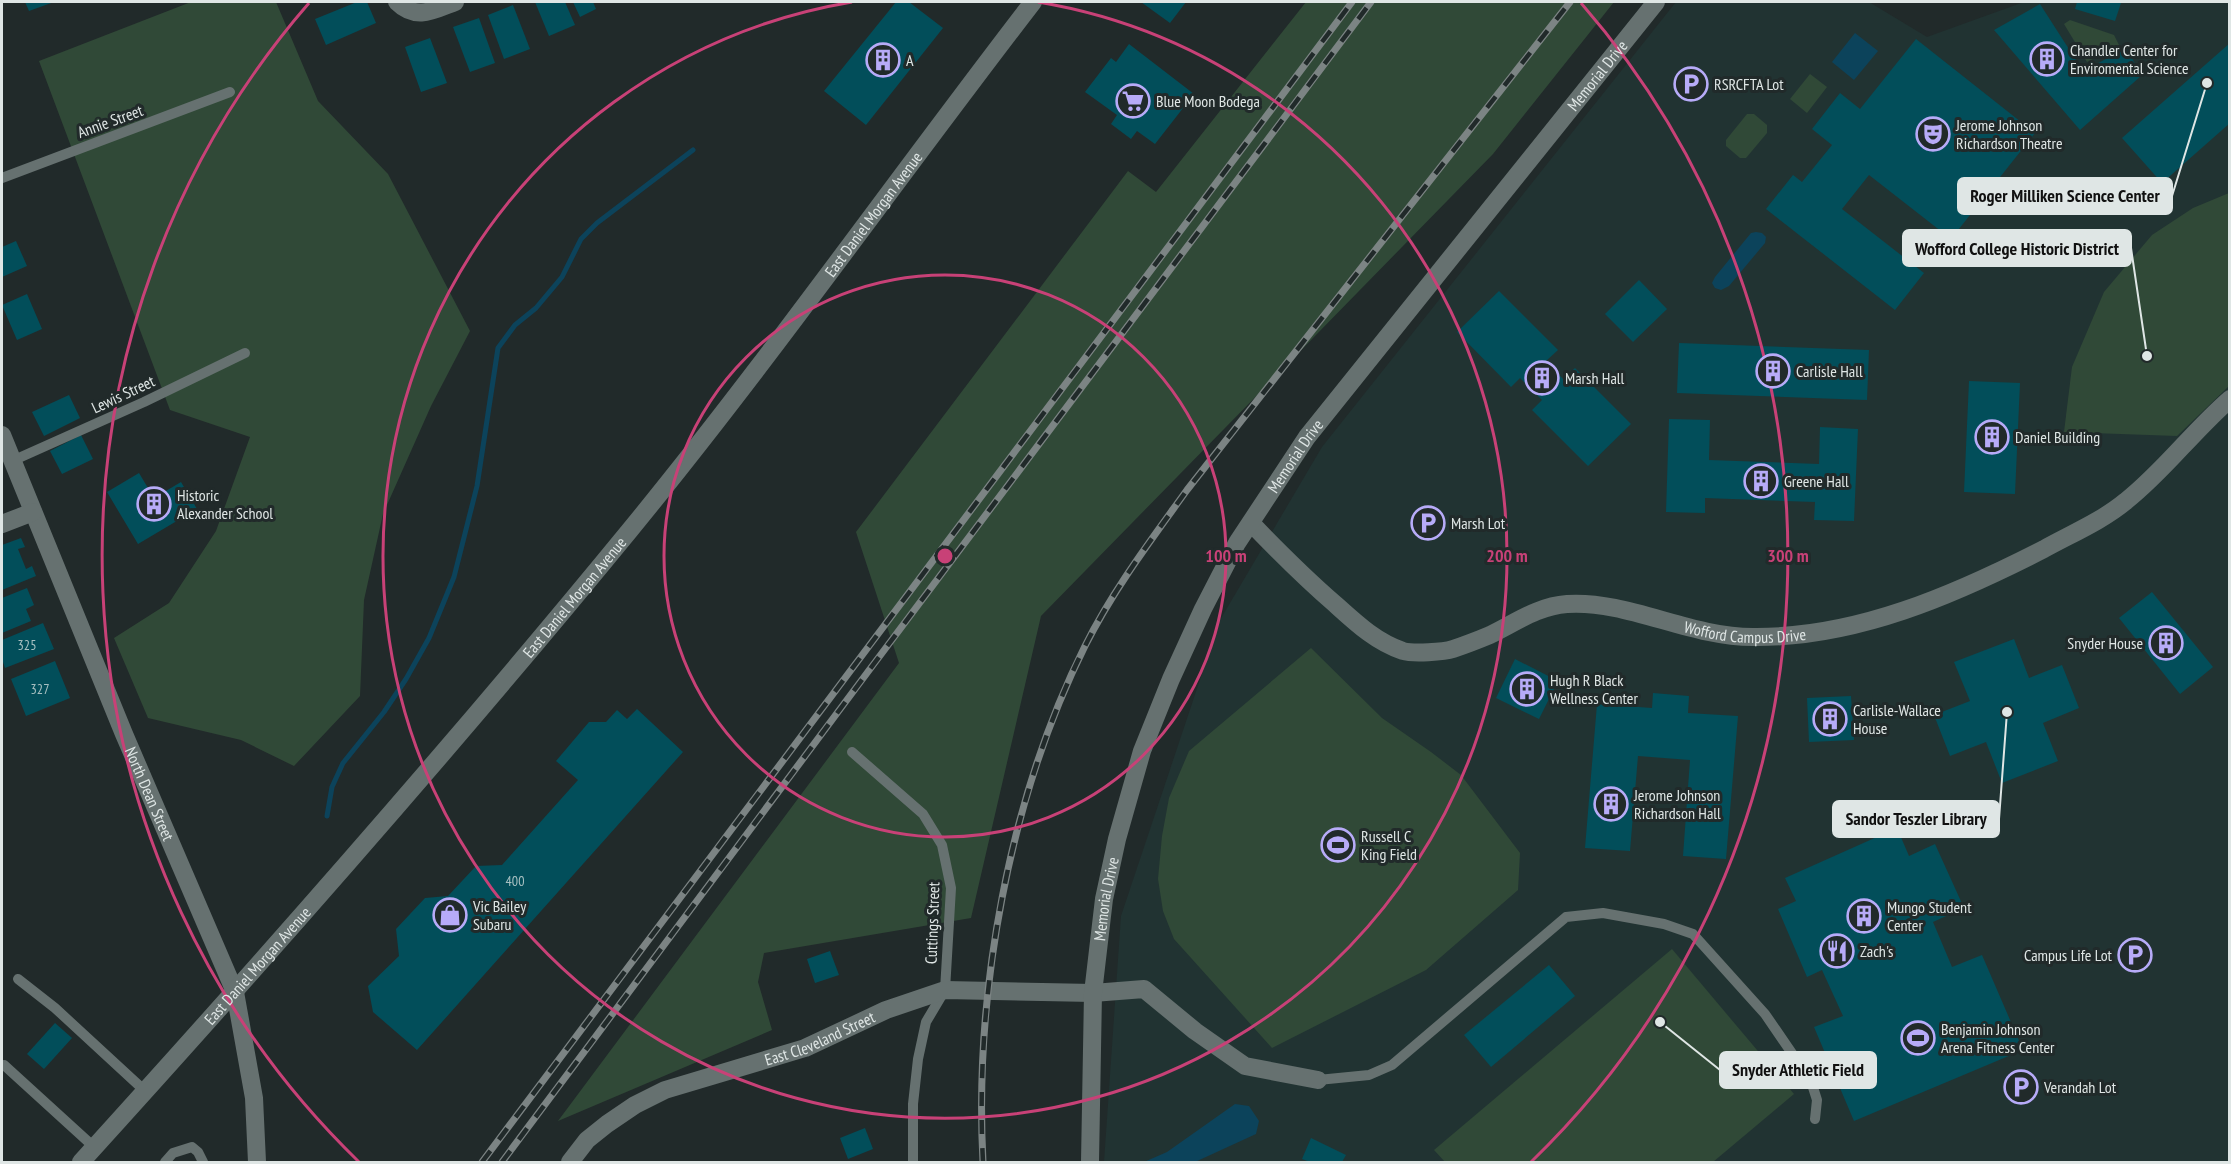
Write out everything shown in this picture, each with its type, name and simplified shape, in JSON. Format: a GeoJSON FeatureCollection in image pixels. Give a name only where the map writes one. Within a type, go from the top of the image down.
{"type":"FeatureCollection","features":[{"type":"Feature","properties":{"kind":"street"},"geometry":{"type":"LineString","coordinates":[[397,2],[404,9],[426,13],[455,2]]}},
{"type":"Feature","properties":{"kind":"street","name":"East Daniel Morgan Avenue"},"geometry":{"type":"LineString","coordinates":[[81,1162],[235,992],[394,809],[631,528],[1033,2]]}},
{"type":"Feature","properties":{"kind":"street","name":"Memorial Drive"},"geometry":{"type":"LineString","coordinates":[[1093,993],[1104,899],[1143,751],[1171,679],[1203,609],[1238,543],[1307,437],[1656,2]]}},
{"type":"Feature","properties":{"kind":"street","name":"Wofford Campus Drive"},"geometry":{"type":"LineString","coordinates":[[1251,523],[1302,575],[1370,635],[1406,652],[1449,650],[1489,635],[1535,611],[1566,604],[1600,605],[1701,631],[1751,638],[1818,633],[1851,626],[1941,598],[1997,573],[2081,529],[2126,502],[2229,399]]}},
{"type":"Feature","properties":{"kind":"street","name":"North Dean Street"},"geometry":{"type":"LineString","coordinates":[[2,435],[115,712],[235,992],[254,1098],[257,1162]]}},
{"type":"Feature","properties":{"kind":"street"},"geometry":{"type":"LineString","coordinates":[[2,524],[33,512]]}},
{"type":"Feature","properties":{"kind":"street","name":"East Cleveland Street"},"geometry":{"type":"LineString","coordinates":[[570,1162],[587,1140],[607,1124],[635,1105],[665,1090],[805,1048],[886,1010],[945,990],[1093,993],[1144,988],[1195,1031],[1245,1066],[1318,1080]]}},
{"type":"Feature","properties":{"kind":"street"},"geometry":{"type":"LineString","coordinates":[[1090,1162],[1093,993]]}},
{"type":"Feature","properties":{"kind":"lane","name":"Annie Street"},"geometry":{"type":"LineString","coordinates":[[2,178],[230,93]]}},
{"type":"Feature","properties":{"kind":"lane","name":"Lewis Street"},"geometry":{"type":"LineString","coordinates":[[12,461],[144,402],[245,353]]}},
{"type":"Feature","properties":{"kind":"lane","name":"Cuttings Street"},"geometry":{"type":"LineString","coordinates":[[852,752],[923,814],[942,845],[951,888],[945,990]]}},
{"type":"Feature","properties":{"kind":"lane"},"geometry":{"type":"LineString","coordinates":[[1318,1080],[1369,1075],[1392,1065],[1566,917],[1603,913],[1664,924],[1692,934],[1765,1014],[1812,1081],[1817,1100],[1815,1119]]}},
{"type":"Feature","properties":{"kind":"lane"},"geometry":{"type":"LineString","coordinates":[[18,979],[55,1008],[145,1091]]}},
{"type":"Feature","properties":{"kind":"lane"},"geometry":{"type":"LineString","coordinates":[[913,1162],[913,1104],[918,1059],[926,1022],[945,990]]}},
{"type":"Feature","properties":{"kind":"lane"},"geometry":{"type":"LineString","coordinates":[[4,1065],[94,1147]]}},
{"type":"Feature","properties":{"kind":"lane"},"geometry":{"type":"LineString","coordinates":[[165,1162],[173,1153],[192,1147],[198,1152],[203,1162]]}},
{"type":"Feature","properties":{"kind":"shaded area"},"geometry":{"type":"Polygon","coordinates":[[[1676,2],[1869,2],[1927,37],[2024,2],[2229,2],[2229,1162],[1104,1162],[1121,916],[1220,620],[1322,447],[1676,2]]]}},
{"type":"Feature","properties":{"kind":"green space"},"geometry":{"type":"Polygon","coordinates":[[[191,2],[276,2],[318,101],[388,174],[470,331],[431,406],[383,514],[364,600],[360,696],[294,766],[241,740],[148,718],[114,638],[169,603],[216,531],[250,437],[170,410],[39,61],[191,2]]]}},
{"type":"Feature","properties":{"kind":"green space"},"geometry":{"type":"Polygon","coordinates":[[[1306,2],[1614,2],[1493,154],[1041,616],[971,918],[764,953],[758,982],[772,1030],[558,1121],[899,663],[856,532],[1128,171],[1156,192],[1306,2]]]}},
{"type":"Feature","properties":{"kind":"green space"},"geometry":{"type":"Polygon","coordinates":[[[2070,20],[2114,35],[2119,45],[2087,62],[2064,24],[2070,20]]]}},
{"type":"Feature","properties":{"kind":"green space"},"geometry":{"type":"Polygon","coordinates":[[[1810,74],[1827,87],[1807,113],[1790,99],[1810,74]]]}},
{"type":"Feature","properties":{"kind":"green space"},"geometry":{"type":"Polygon","coordinates":[[[1747,114],[1754,114],[1767,125],[1767,133],[1746,158],[1740,158],[1726,146],[1726,140],[1747,114]]]}},
{"type":"Feature","properties":{"kind":"green space"},"geometry":{"type":"Polygon","coordinates":[[[2229,193],[2229,386],[2177,436],[2064,432],[2072,367],[2104,292],[2152,235],[2193,208],[2229,193]]]}},
{"type":"Feature","properties":{"kind":"green space","name":"Russell C King Field"},"geometry":{"type":"Polygon","coordinates":[[[1311,648],[1382,718],[1461,775],[1520,853],[1518,890],[1426,970],[1272,1048],[1174,939],[1163,911],[1158,879],[1162,836],[1169,798],[1189,751],[1311,648]]]}},
{"type":"Feature","properties":{"kind":"green space"},"geometry":{"type":"Polygon","coordinates":[[[1672,949],[1794,1094],[1713,1162],[1445,1162],[1434,1150],[1672,949]]]}},
{"type":"Feature","properties":{"kind":"water"},"geometry":{"type":"Polygon","coordinates":[[[1855,33],[1878,51],[1854,80],[1832,62],[1855,33]]]}},
{"type":"Feature","properties":{"kind":"water"},"geometry":{"type":"Polygon","coordinates":[[[1756,232],[1766,237],[1765,243],[1729,286],[1721,290],[1715,288],[1712,283],[1715,277],[1751,233],[1756,232]]]}},
{"type":"Feature","properties":{"kind":"water"},"geometry":{"type":"Polygon","coordinates":[[[1235,1104],[1249,1106],[1259,1121],[1256,1134],[1195,1162],[1144,1162],[1167,1152],[1235,1104]]]}},
{"type":"Feature","properties":{"kind":"building"},"geometry":{"type":"Polygon","coordinates":[[[25,2],[54,2],[29,11],[25,2]]]}},
{"type":"Feature","properties":{"kind":"building"},"geometry":{"type":"Polygon","coordinates":[[[357,2],[367,2],[376,23],[326,45],[315,19],[357,2]]]}},
{"type":"Feature","properties":{"kind":"building"},"geometry":{"type":"Polygon","coordinates":[[[535,2],[565,2],[575,25],[549,36],[535,2]]]}},
{"type":"Feature","properties":{"kind":"building"},"geometry":{"type":"Polygon","coordinates":[[[573,2],[593,2],[596,9],[580,17],[573,2]]]}},
{"type":"Feature","properties":{"kind":"building","name":"A"},"geometry":{"type":"Polygon","coordinates":[[[896,2],[909,2],[943,28],[866,125],[824,91],[896,2]]]}},
{"type":"Feature","properties":{"kind":"building"},"geometry":{"type":"Polygon","coordinates":[[[1141,2],[1186,2],[1170,23],[1141,2]]]}},
{"type":"Feature","properties":{"kind":"building"},"geometry":{"type":"Polygon","coordinates":[[[2077,2],[2121,3],[2115,21],[2075,9],[2077,2]]]}},
{"type":"Feature","properties":{"kind":"building","name":"Chandler Center for Enviromental Science"},"geometry":{"type":"Polygon","coordinates":[[[2040,4],[2083,71],[2127,48],[2141,76],[2080,130],[1994,30],[2040,4]]]}},
{"type":"Feature","properties":{"kind":"building"},"geometry":{"type":"Polygon","coordinates":[[[513,5],[530,49],[504,59],[488,15],[513,5]]]}},
{"type":"Feature","properties":{"kind":"building"},"geometry":{"type":"Polygon","coordinates":[[[479,18],[495,63],[470,72],[453,27],[479,18]]]}},
{"type":"Feature","properties":{"kind":"building"},"geometry":{"type":"Polygon","coordinates":[[[430,38],[447,83],[421,92],[405,47],[430,38]]]}},
{"type":"Feature","properties":{"kind":"building"},"geometry":{"type":"Polygon","coordinates":[[[1916,39],[2035,133],[1951,239],[1869,175],[1842,209],[1924,273],[1895,310],[1766,209],[1793,175],[1802,182],[1832,145],[1812,129],[1840,93],[1860,109],[1916,39]]]}},
{"type":"Feature","properties":{"kind":"building"},"geometry":{"type":"Polygon","coordinates":[[[2230,43],[2230,123],[2162,183],[2122,138],[2230,43]]]}},
{"type":"Feature","properties":{"kind":"building","name":"Blue Moon Bodega"},"geometry":{"type":"Polygon","coordinates":[[[1129,44],[1194,94],[1155,144],[1137,131],[1131,139],[1111,124],[1117,115],[1085,92],[1111,58],[1116,62],[1129,44]]]}},
{"type":"Feature","properties":{"kind":"building"},"geometry":{"type":"Polygon","coordinates":[[[16,241],[27,266],[2,277],[2,247],[16,241]]]}},
{"type":"Feature","properties":{"kind":"building"},"geometry":{"type":"Polygon","coordinates":[[[1639,280],[1667,309],[1633,342],[1605,314],[1639,280]]]}},
{"type":"Feature","properties":{"kind":"building","name":"Marsh Hall"},"geometry":{"type":"Polygon","coordinates":[[[1499,291],[1558,350],[1546,361],[1563,379],[1575,368],[1631,424],[1588,466],[1532,410],[1542,400],[1520,378],[1511,387],[1457,332],[1499,291]]]}},
{"type":"Feature","properties":{"kind":"building"},"geometry":{"type":"Polygon","coordinates":[[[27,294],[42,329],[17,340],[2,305],[27,294]]]}},
{"type":"Feature","properties":{"kind":"building","name":"Carlisle Hall"},"geometry":{"type":"Polygon","coordinates":[[[1679,343],[1869,350],[1867,400],[1677,393],[1679,343]]]}},
{"type":"Feature","properties":{"kind":"building","name":"Daniel Building"},"geometry":{"type":"Polygon","coordinates":[[[1969,381],[2020,383],[2015,494],[1964,492],[1969,381]]]}},
{"type":"Feature","properties":{"kind":"building"},"geometry":{"type":"Polygon","coordinates":[[[69,395],[80,418],[44,436],[32,412],[69,395]]]}},
{"type":"Feature","properties":{"kind":"building","name":"Greene Hall"},"geometry":{"type":"Polygon","coordinates":[[[1669,419],[1710,420],[1709,460],[1819,464],[1820,427],[1858,429],[1854,521],[1814,520],[1815,502],[1705,498],[1705,513],[1666,512],[1669,419]]]}},
{"type":"Feature","properties":{"kind":"building"},"geometry":{"type":"Polygon","coordinates":[[[81,435],[93,459],[62,474],[50,451],[81,435]]]}},
{"type":"Feature","properties":{"kind":"building","name":"Historic Alexander School"},"geometry":{"type":"Polygon","coordinates":[[[139,473],[154,498],[181,482],[197,509],[138,544],[107,492],[139,473]]]}},
{"type":"Feature","properties":{"kind":"building"},"geometry":{"type":"Polygon","coordinates":[[[21,538],[25,547],[18,549],[26,569],[32,566],[36,576],[2,590],[2,545],[21,538]]]}},
{"type":"Feature","properties":{"kind":"building"},"geometry":{"type":"Polygon","coordinates":[[[27,588],[34,605],[26,609],[31,621],[2,633],[2,598],[27,588]]]}},
{"type":"Feature","properties":{"kind":"building","name":"Snyder House"},"geometry":{"type":"Polygon","coordinates":[[[2152,592],[2213,667],[2180,694],[2119,618],[2152,592]]]}},
{"type":"Feature","properties":{"kind":"building"},"geometry":{"type":"Polygon","coordinates":[[[43,623],[54,649],[5,668],[2,659],[2,640],[43,623]]]}},
{"type":"Feature","properties":{"kind":"building"},"geometry":{"type":"Polygon","coordinates":[[[2014,639],[2029,678],[2062,665],[2079,708],[2043,723],[2058,761],[2002,783],[1986,742],[1950,756],[1934,715],[1970,701],[1954,662],[2014,639]]]}},
{"type":"Feature","properties":{"kind":"building","name":"Hugh R Black Wellness Center"},"geometry":{"type":"Polygon","coordinates":[[[1515,659],[1558,681],[1539,719],[1496,698],[1515,659]]]}},
{"type":"Feature","properties":{"kind":"building"},"geometry":{"type":"Polygon","coordinates":[[[55,661],[70,698],[26,716],[11,679],[55,661]]]}},
{"type":"Feature","properties":{"kind":"building","name":"Jerome Johnson Richardson Hall"},"geometry":{"type":"Polygon","coordinates":[[[1653,693],[1689,696],[1688,713],[1738,716],[1726,859],[1683,856],[1690,760],[1638,756],[1630,851],[1585,848],[1597,704],[1652,708],[1653,693]]]}},
{"type":"Feature","properties":{"kind":"building","name":"Carlisle-Wallace House"},"geometry":{"type":"Polygon","coordinates":[[[1851,696],[1854,740],[1809,742],[1807,698],[1851,696]]]}},
{"type":"Feature","properties":{"kind":"building"},"geometry":{"type":"Polygon","coordinates":[[[637,709],[683,752],[417,1050],[373,1012],[368,986],[399,956],[396,929],[425,898],[448,896],[476,866],[502,865],[578,780],[556,761],[589,722],[606,722],[617,710],[627,719],[637,709]]]}},
{"type":"Feature","properties":{"kind":"building"},"geometry":{"type":"Polygon","coordinates":[[[1897,828],[1909,856],[1935,844],[1964,908],[1933,922],[1952,967],[1982,955],[2023,1050],[1854,1121],[1814,1027],[1843,1016],[1822,970],[1807,977],[1778,909],[1796,901],[1785,878],[1897,828]]]}},
{"type":"Feature","properties":{"kind":"building"},"geometry":{"type":"Polygon","coordinates":[[[830,951],[839,975],[815,983],[807,959],[830,951]]]}},
{"type":"Feature","properties":{"kind":"building"},"geometry":{"type":"Polygon","coordinates":[[[1549,965],[1575,996],[1491,1067],[1464,1035],[1549,965]]]}},
{"type":"Feature","properties":{"kind":"building"},"geometry":{"type":"Polygon","coordinates":[[[55,1023],[72,1038],[44,1069],[27,1054],[55,1023]]]}},
{"type":"Feature","properties":{"kind":"building"},"geometry":{"type":"Polygon","coordinates":[[[865,1128],[873,1149],[848,1159],[840,1138],[865,1128]]]}},
{"type":"Feature","properties":{"kind":"building"},"geometry":{"type":"Polygon","coordinates":[[[1311,1138],[1346,1155],[1342,1162],[1310,1162],[1302,1159],[1311,1138]]]}},
{"type":"Feature","properties":{"kind":"waterway"},"geometry":{"type":"LineString","coordinates":[[327,816],[332,787],[343,763],[384,712],[406,679],[429,638],[454,577],[477,486],[498,348],[515,325],[536,308],[562,277],[581,239],[597,223],[693,150]]}},
{"type":"Feature","properties":{"kind":"railway"},"geometry":{"type":"LineString","coordinates":[[482,1162],[1352,2]]}},
{"type":"Feature","properties":{"kind":"railway"},"geometry":{"type":"LineString","coordinates":[[502,1162],[1371,2]]}},
{"type":"Feature","properties":{"kind":"railway"},"geometry":{"type":"LineString","coordinates":[[983,1162],[984,1031],[991,965],[1002,898],[1017,832],[1036,767],[1058,705],[1085,646],[1120,585],[1187,490],[1570,2]]}},
{"type":"Feature","properties":{"kind":"place","name":"Chandler Center for Enviromental Science"},"geometry":{"type":"Point","coordinates":[2047,59]}},
{"type":"Feature","properties":{"kind":"place","name":"A"},"geometry":{"type":"Point","coordinates":[883,60]}},
{"type":"Feature","properties":{"kind":"place","name":"Roger Milliken Science Center"},"geometry":{"type":"Point","coordinates":[2207,83]}},
{"type":"Feature","properties":{"kind":"place","name":"RSRCFTA Lot"},"geometry":{"type":"Point","coordinates":[1691,84]}},
{"type":"Feature","properties":{"kind":"place","name":"Blue Moon Bodega"},"geometry":{"type":"Point","coordinates":[1133,101]}},
{"type":"Feature","properties":{"kind":"place","name":"Jerome Johnson Richardson Theatre"},"geometry":{"type":"Point","coordinates":[1933,134]}},
{"type":"Feature","properties":{"kind":"place","name":"Wofford College Historic District"},"geometry":{"type":"Point","coordinates":[2147,356]}},
{"type":"Feature","properties":{"kind":"place","name":"Carlisle Hall"},"geometry":{"type":"Point","coordinates":[1773,371]}},
{"type":"Feature","properties":{"kind":"place","name":"Marsh Hall"},"geometry":{"type":"Point","coordinates":[1542,378]}},
{"type":"Feature","properties":{"kind":"place","name":"Daniel Building"},"geometry":{"type":"Point","coordinates":[1992,437]}},
{"type":"Feature","properties":{"kind":"place","name":"Greene Hall"},"geometry":{"type":"Point","coordinates":[1761,481]}},
{"type":"Feature","properties":{"kind":"place","name":"Historic Alexander School"},"geometry":{"type":"Point","coordinates":[154,504]}},
{"type":"Feature","properties":{"kind":"place","name":"Marsh Lot"},"geometry":{"type":"Point","coordinates":[1428,523]}},
{"type":"Feature","properties":{"kind":"place","name":"Snyder House"},"geometry":{"type":"Point","coordinates":[2166,643]}},
{"type":"Feature","properties":{"kind":"place","name":"Hugh R Black Wellness Center"},"geometry":{"type":"Point","coordinates":[1527,689]}},
{"type":"Feature","properties":{"kind":"place","name":"Sandor Teszler Library"},"geometry":{"type":"Point","coordinates":[2007,712]}},
{"type":"Feature","properties":{"kind":"place","name":"Carlisle-Wallace House"},"geometry":{"type":"Point","coordinates":[1830,719]}},
{"type":"Feature","properties":{"kind":"place","name":"Jerome Johnson Richardson Hall"},"geometry":{"type":"Point","coordinates":[1611,804]}},
{"type":"Feature","properties":{"kind":"place","name":"Russell C King Field"},"geometry":{"type":"Point","coordinates":[1338,845]}},
{"type":"Feature","properties":{"kind":"place","name":"Vic Bailey Subaru"},"geometry":{"type":"Point","coordinates":[450,915]}},
{"type":"Feature","properties":{"kind":"place","name":"Mungo Student Center"},"geometry":{"type":"Point","coordinates":[1864,916]}},
{"type":"Feature","properties":{"kind":"place","name":"Zach's"},"geometry":{"type":"Point","coordinates":[1837,951]}},
{"type":"Feature","properties":{"kind":"place","name":"Campus Life Lot"},"geometry":{"type":"Point","coordinates":[2135,955]}},
{"type":"Feature","properties":{"kind":"place","name":"Snyder Athletic Field"},"geometry":{"type":"Point","coordinates":[1660,1022]}},
{"type":"Feature","properties":{"kind":"place","name":"Benjamin Johnson Arena Fitness Center"},"geometry":{"type":"Point","coordinates":[1918,1038]}},
{"type":"Feature","properties":{"kind":"place","name":"Verandah Lot"},"geometry":{"type":"Point","coordinates":[2021,1087]}}]}
